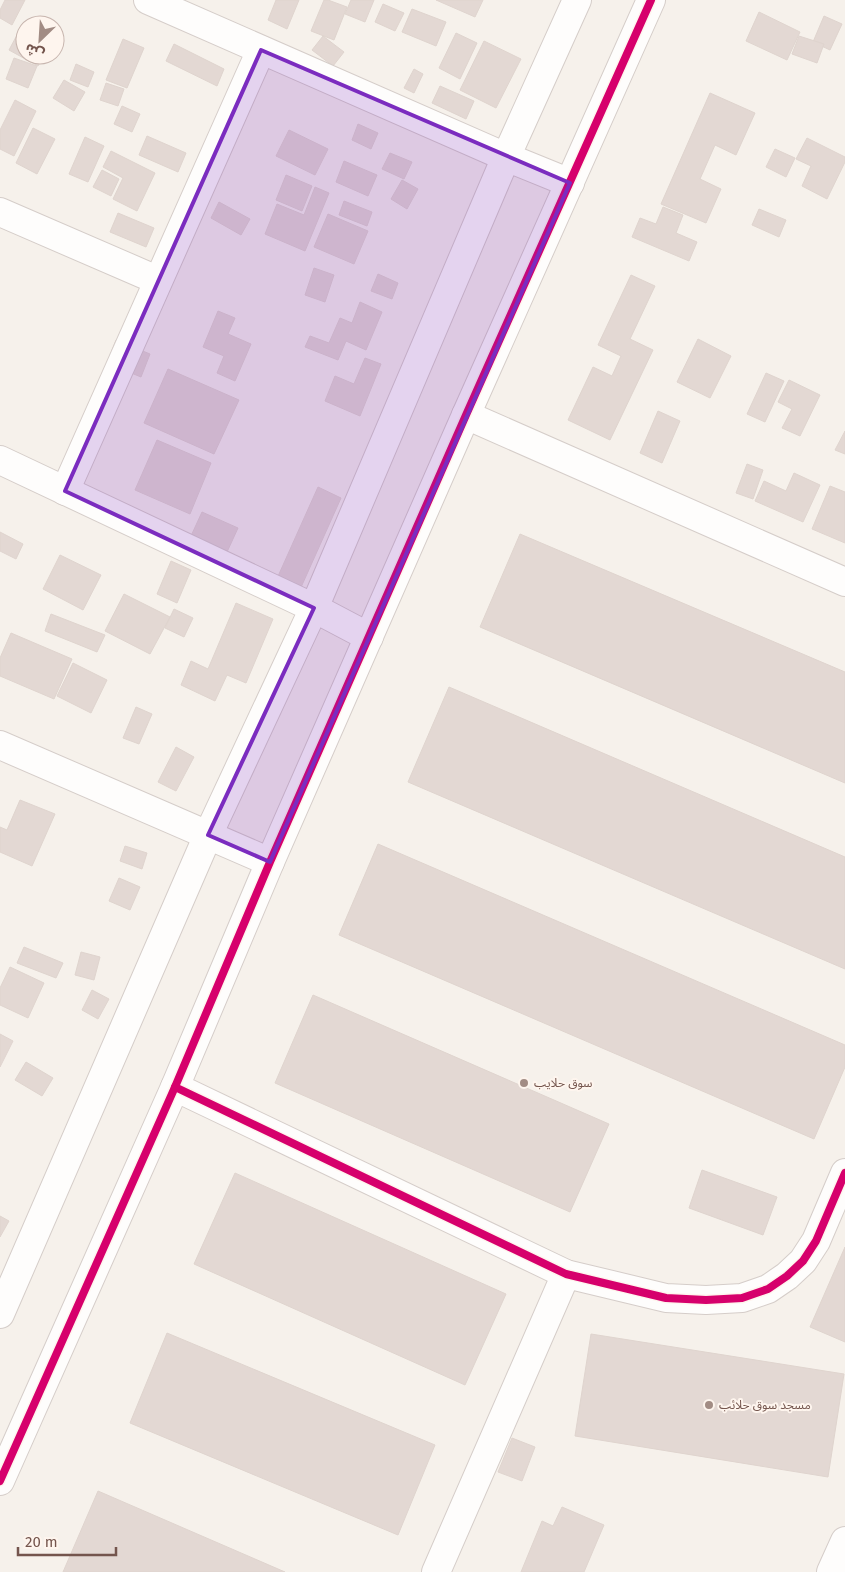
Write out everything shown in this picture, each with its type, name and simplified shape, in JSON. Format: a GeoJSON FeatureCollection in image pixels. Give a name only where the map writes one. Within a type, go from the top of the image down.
{"type":"FeatureCollection","features":[{"type":"Feature","properties":{"kind":"street"},"geometry":{"type":"LineString","coordinates":[[148,0],[506,157],[570,183]]}},
{"type":"Feature","properties":{"kind":"street"},"geometry":{"type":"LineString","coordinates":[[0,1314],[208,834],[314,608],[506,157],[578,0]]}},
{"type":"Feature","properties":{"kind":"street"},"geometry":{"type":"LineString","coordinates":[[3,1466],[175,1087],[270,862],[651,0]]}},
{"type":"Feature","properties":{"kind":"street"},"geometry":{"type":"LineString","coordinates":[[65,491],[157,280],[261,50]]}},
{"type":"Feature","properties":{"kind":"street"},"geometry":{"type":"LineString","coordinates":[[0,212],[157,280]]}},
{"type":"Feature","properties":{"kind":"street"},"geometry":{"type":"LineString","coordinates":[[466,415],[845,582]]}},
{"type":"Feature","properties":{"kind":"street"},"geometry":{"type":"LineString","coordinates":[[0,460],[314,608],[369,637]]}},
{"type":"Feature","properties":{"kind":"street"},"geometry":{"type":"LineString","coordinates":[[0,745],[270,862]]}},
{"type":"Feature","properties":{"kind":"street"},"geometry":{"type":"LineString","coordinates":[[175,1087],[566,1274],[666,1298],[706,1300],[742,1298],[768,1289],[787,1276],[803,1261],[816,1241],[845,1173]]}},
{"type":"Feature","properties":{"kind":"street"},"geometry":{"type":"LineString","coordinates":[[436,1572],[566,1274]]}},
{"type":"Feature","properties":{"kind":"street"},"geometry":{"type":"LineString","coordinates":[[831,1572],[845,1541]]}},
{"type":"Feature","properties":{"kind":"highlighted area"},"geometry":{"type":"Polygon","coordinates":[[[261,50],[570,183],[270,862],[208,835],[314,608],[65,491],[261,50]]]}},
{"type":"Feature","properties":{"kind":"building"},"geometry":{"type":"Polygon","coordinates":[[[5,0],[25,0],[17,15],[15,15],[12,25],[0,18],[0,10],[5,0]]]}},
{"type":"Feature","properties":{"kind":"building"},"geometry":{"type":"Polygon","coordinates":[[[276,0],[299,0],[287,29],[268,20],[276,0]]]}},
{"type":"Feature","properties":{"kind":"building"},"geometry":{"type":"Polygon","coordinates":[[[324,0],[347,7],[334,40],[311,31],[324,0]]]}},
{"type":"Feature","properties":{"kind":"building"},"geometry":{"type":"Polygon","coordinates":[[[351,0],[374,0],[365,22],[345,14],[351,0]]]}},
{"type":"Feature","properties":{"kind":"building"},"geometry":{"type":"Polygon","coordinates":[[[436,0],[483,0],[475,17],[436,0]]]}},
{"type":"Feature","properties":{"kind":"building"},"geometry":{"type":"Polygon","coordinates":[[[383,4],[404,13],[395,31],[375,22],[383,4]]]}},
{"type":"Feature","properties":{"kind":"building"},"geometry":{"type":"Polygon","coordinates":[[[412,9],[446,22],[436,46],[402,32],[412,9]]]}},
{"type":"Feature","properties":{"kind":"building"},"geometry":{"type":"Polygon","coordinates":[[[759,12],[800,32],[787,60],[746,41],[759,12]]]}},
{"type":"Feature","properties":{"kind":"building"},"geometry":{"type":"Polygon","coordinates":[[[824,16],[842,24],[830,50],[813,42],[824,16]]]}},
{"type":"Feature","properties":{"kind":"building"},"geometry":{"type":"Polygon","coordinates":[[[456,33],[477,43],[460,79],[439,68],[456,33]]]}},
{"type":"Feature","properties":{"kind":"building"},"geometry":{"type":"Polygon","coordinates":[[[323,36],[344,52],[333,66],[312,50],[323,36]]]}},
{"type":"Feature","properties":{"kind":"building"},"geometry":{"type":"Polygon","coordinates":[[[799,36],[824,44],[817,63],[792,54],[799,36]]]}},
{"type":"Feature","properties":{"kind":"building"},"geometry":{"type":"Polygon","coordinates":[[[15,39],[15,53],[9,50],[15,39]]]}},
{"type":"Feature","properties":{"kind":"building"},"geometry":{"type":"Polygon","coordinates":[[[123,39],[144,48],[127,88],[106,80],[123,39]]]}},
{"type":"Feature","properties":{"kind":"building"},"geometry":{"type":"Polygon","coordinates":[[[484,41],[521,59],[496,108],[460,90],[484,41]]]}},
{"type":"Feature","properties":{"kind":"building"},"geometry":{"type":"Polygon","coordinates":[[[174,44],[224,69],[217,86],[166,61],[174,44]]]}},
{"type":"Feature","properties":{"kind":"building"},"geometry":{"type":"Polygon","coordinates":[[[14,58],[15,65],[37,66],[28,88],[6,79],[14,58]]]}},
{"type":"Feature","properties":{"kind":"building"},"geometry":{"type":"Polygon","coordinates":[[[76,64],[94,72],[88,87],[70,80],[76,64]]]}},
{"type":"Feature","properties":{"kind":"building"},"geometry":{"type":"Polygon","coordinates":[[[414,69],[423,74],[414,93],[404,88],[414,69]]]}},
{"type":"Feature","properties":{"kind":"building"},"geometry":{"type":"Polygon","coordinates":[[[64,80],[85,92],[74,111],[53,98],[64,80]]]}},
{"type":"Feature","properties":{"kind":"building"},"geometry":{"type":"Polygon","coordinates":[[[106,83],[124,89],[118,106],[100,100],[106,83]]]}},
{"type":"Feature","properties":{"kind":"building"},"geometry":{"type":"Polygon","coordinates":[[[440,86],[474,101],[466,119],[432,103],[440,86]]]}},
{"type":"Feature","properties":{"kind":"building"},"geometry":{"type":"Polygon","coordinates":[[[710,93],[755,113],[736,155],[715,145],[700,179],[721,189],[706,223],[661,204],[710,93]]]}},
{"type":"Feature","properties":{"kind":"building"},"geometry":{"type":"Polygon","coordinates":[[[15,100],[36,111],[14,156],[0,149],[0,130],[15,100]]]}},
{"type":"Feature","properties":{"kind":"building"},"geometry":{"type":"Polygon","coordinates":[[[122,106],[140,114],[132,132],[114,124],[122,106]]]}},
{"type":"Feature","properties":{"kind":"building"},"geometry":{"type":"Polygon","coordinates":[[[358,124],[378,133],[371,149],[352,140],[358,124]]]}},
{"type":"Feature","properties":{"kind":"building"},"geometry":{"type":"Polygon","coordinates":[[[33,128],[55,139],[37,174],[16,163],[33,128]]]}},
{"type":"Feature","properties":{"kind":"building"},"geometry":{"type":"Polygon","coordinates":[[[289,130],[328,149],[315,175],[276,156],[289,130]]]}},
{"type":"Feature","properties":{"kind":"building"},"geometry":{"type":"Polygon","coordinates":[[[147,136],[186,153],[178,172],[139,155],[147,136]]]}},
{"type":"Feature","properties":{"kind":"building"},"geometry":{"type":"Polygon","coordinates":[[[85,137],[104,146],[88,182],[69,174],[85,137]]]}},
{"type":"Feature","properties":{"kind":"building"},"geometry":{"type":"Polygon","coordinates":[[[807,138],[845,157],[845,162],[827,199],[802,186],[811,166],[796,159],[807,138]]]}},
{"type":"Feature","properties":{"kind":"building"},"geometry":{"type":"Polygon","coordinates":[[[775,149],[795,158],[786,177],[766,167],[775,149]]]}},
{"type":"Feature","properties":{"kind":"building"},"geometry":{"type":"Polygon","coordinates":[[[111,151],[155,173],[137,211],[113,199],[123,178],[103,167],[111,151]]]}},
{"type":"Feature","properties":{"kind":"building"},"geometry":{"type":"Polygon","coordinates":[[[390,153],[412,162],[404,179],[382,169],[390,153]]]}},
{"type":"Feature","properties":{"kind":"building"},"geometry":{"type":"Polygon","coordinates":[[[344,161],[377,175],[368,196],[336,182],[344,161]]]}},
{"type":"Feature","properties":{"kind":"building"},"geometry":{"type":"Polygon","coordinates":[[[102,170],[119,179],[111,196],[93,187],[102,170]]]}},
{"type":"Feature","properties":{"kind":"building"},"geometry":{"type":"Polygon","coordinates":[[[286,175],[312,186],[302,211],[276,200],[286,175]]]}},
{"type":"Feature","properties":{"kind":"building"},"geometry":{"type":"Polygon","coordinates":[[[402,180],[418,189],[407,209],[391,199],[402,180]]]}},
{"type":"Feature","properties":{"kind":"building"},"geometry":{"type":"Polygon","coordinates":[[[315,187],[329,193],[305,251],[265,234],[277,204],[304,215],[315,187]]]}},
{"type":"Feature","properties":{"kind":"building"},"geometry":{"type":"Polygon","coordinates":[[[344,201],[372,212],[367,226],[339,215],[344,201]]]}},
{"type":"Feature","properties":{"kind":"building"},"geometry":{"type":"Polygon","coordinates":[[[219,202],[250,219],[241,235],[211,218],[219,202]]]}},
{"type":"Feature","properties":{"kind":"building"},"geometry":{"type":"Polygon","coordinates":[[[663,207],[683,215],[676,233],[697,242],[689,261],[632,237],[640,218],[656,224],[663,207]]]}},
{"type":"Feature","properties":{"kind":"building"},"geometry":{"type":"Polygon","coordinates":[[[759,209],[786,220],[779,237],[752,225],[759,209]]]}},
{"type":"Feature","properties":{"kind":"building"},"geometry":{"type":"Polygon","coordinates":[[[118,213],[154,228],[146,247],[110,232],[118,213]]]}},
{"type":"Feature","properties":{"kind":"building"},"geometry":{"type":"Polygon","coordinates":[[[328,214],[368,231],[354,264],[314,247],[328,214]]]}},
{"type":"Feature","properties":{"kind":"building"},"geometry":{"type":"Polygon","coordinates":[[[314,268],[334,275],[325,302],[305,295],[314,268]]]}},
{"type":"Feature","properties":{"kind":"building"},"geometry":{"type":"Polygon","coordinates":[[[378,274],[398,283],[392,299],[371,291],[378,274]]]}},
{"type":"Feature","properties":{"kind":"building"},"geometry":{"type":"Polygon","coordinates":[[[631,275],[655,286],[630,339],[653,350],[610,440],[568,420],[593,367],[612,376],[621,356],[598,345],[631,275]]]}},
{"type":"Feature","properties":{"kind":"building"},"geometry":{"type":"Polygon","coordinates":[[[360,302],[382,312],[366,350],[346,341],[338,360],[305,347],[310,336],[329,343],[340,318],[352,323],[360,302]]]}},
{"type":"Feature","properties":{"kind":"building"},"geometry":{"type":"Polygon","coordinates":[[[218,311],[235,318],[228,334],[251,344],[235,381],[217,373],[224,356],[203,347],[218,311]]]}},
{"type":"Feature","properties":{"kind":"building"},"geometry":{"type":"Polygon","coordinates":[[[698,339],[731,356],[710,398],[677,382],[698,339]]]}},
{"type":"Feature","properties":{"kind":"building"},"geometry":{"type":"Polygon","coordinates":[[[116,340],[150,354],[141,377],[107,363],[116,340]]]}},
{"type":"Feature","properties":{"kind":"building"},"geometry":{"type":"Polygon","coordinates":[[[365,358],[381,364],[360,416],[325,401],[335,376],[354,384],[365,358]]]}},
{"type":"Feature","properties":{"kind":"building"},"geometry":{"type":"Polygon","coordinates":[[[168,369],[239,400],[214,454],[144,423],[168,369]]]}},
{"type":"Feature","properties":{"kind":"building"},"geometry":{"type":"Polygon","coordinates":[[[766,373],[784,381],[765,422],[747,414],[766,373]]]}},
{"type":"Feature","properties":{"kind":"building"},"geometry":{"type":"Polygon","coordinates":[[[789,380],[820,395],[800,436],[782,428],[792,409],[778,402],[789,380]]]}},
{"type":"Feature","properties":{"kind":"building"},"geometry":{"type":"Polygon","coordinates":[[[658,411],[680,421],[662,463],[640,453],[658,411]]]}},
{"type":"Feature","properties":{"kind":"building"},"geometry":{"type":"Polygon","coordinates":[[[845,431],[845,454],[835,450],[845,431]]]}},
{"type":"Feature","properties":{"kind":"building"},"geometry":{"type":"Polygon","coordinates":[[[157,440],[211,463],[190,514],[135,490],[157,440]]]}},
{"type":"Feature","properties":{"kind":"building"},"geometry":{"type":"Polygon","coordinates":[[[747,464],[763,470],[753,499],[736,493],[747,464]]]}},
{"type":"Feature","properties":{"kind":"building"},"geometry":{"type":"Polygon","coordinates":[[[794,473],[820,485],[803,522],[755,501],[764,481],[786,491],[794,473]]]}},
{"type":"Feature","properties":{"kind":"building"},"geometry":{"type":"Polygon","coordinates":[[[830,486],[845,492],[845,543],[812,529],[830,486]]]}},
{"type":"Feature","properties":{"kind":"building"},"geometry":{"type":"Polygon","coordinates":[[[318,487],[341,498],[298,594],[275,583],[318,487]]]}},
{"type":"Feature","properties":{"kind":"building"},"geometry":{"type":"Polygon","coordinates":[[[202,512],[238,528],[227,552],[191,536],[202,512]]]}},
{"type":"Feature","properties":{"kind":"building"},"geometry":{"type":"Polygon","coordinates":[[[0,532],[23,544],[16,559],[0,551],[0,532]]]}},
{"type":"Feature","properties":{"kind":"building"},"geometry":{"type":"Polygon","coordinates":[[[520,534],[845,672],[845,783],[480,627],[520,534]]]}},
{"type":"Feature","properties":{"kind":"building"},"geometry":{"type":"Polygon","coordinates":[[[60,555],[101,575],[83,610],[43,589],[60,555]]]}},
{"type":"Feature","properties":{"kind":"building"},"geometry":{"type":"Polygon","coordinates":[[[171,561],[191,570],[177,603],[157,594],[171,561]]]}},
{"type":"Feature","properties":{"kind":"building"},"geometry":{"type":"Polygon","coordinates":[[[124,594],[170,617],[150,654],[105,631],[124,594]]]}},
{"type":"Feature","properties":{"kind":"building"},"geometry":{"type":"Polygon","coordinates":[[[236,603],[273,619],[246,683],[227,675],[215,701],[181,685],[191,661],[208,669],[236,603]]]}},
{"type":"Feature","properties":{"kind":"building"},"geometry":{"type":"Polygon","coordinates":[[[174,609],[193,618],[184,637],[165,628],[174,609]]]}},
{"type":"Feature","properties":{"kind":"building"},"geometry":{"type":"Polygon","coordinates":[[[51,614],[105,635],[97,652],[45,631],[51,614]]]}},
{"type":"Feature","properties":{"kind":"building"},"geometry":{"type":"Polygon","coordinates":[[[11,633],[72,659],[54,699],[0,676],[0,658],[11,633]]]}},
{"type":"Feature","properties":{"kind":"building"},"geometry":{"type":"Polygon","coordinates":[[[73,663],[107,680],[91,713],[57,696],[73,663]]]}},
{"type":"Feature","properties":{"kind":"building"},"geometry":{"type":"Polygon","coordinates":[[[449,687],[845,857],[845,969],[408,782],[449,687]]]}},
{"type":"Feature","properties":{"kind":"building"},"geometry":{"type":"Polygon","coordinates":[[[136,707],[152,714],[139,744],[123,738],[136,707]]]}},
{"type":"Feature","properties":{"kind":"building"},"geometry":{"type":"Polygon","coordinates":[[[176,747],[194,757],[176,791],[158,782],[176,747]]]}},
{"type":"Feature","properties":{"kind":"building"},"geometry":{"type":"Polygon","coordinates":[[[20,800],[55,814],[32,866],[0,852],[0,827],[7,830],[20,800]]]}},
{"type":"Feature","properties":{"kind":"building"},"geometry":{"type":"Polygon","coordinates":[[[378,844],[845,1045],[845,1067],[814,1139],[339,935],[378,844]]]}},
{"type":"Feature","properties":{"kind":"building"},"geometry":{"type":"Polygon","coordinates":[[[125,846],[147,853],[142,869],[120,861],[125,846]]]}},
{"type":"Feature","properties":{"kind":"building"},"geometry":{"type":"Polygon","coordinates":[[[119,878],[140,887],[130,910],[109,901],[119,878]]]}},
{"type":"Feature","properties":{"kind":"building"},"geometry":{"type":"Polygon","coordinates":[[[24,947],[63,963],[56,978],[17,963],[24,947]]]}},
{"type":"Feature","properties":{"kind":"building"},"geometry":{"type":"Polygon","coordinates":[[[81,952],[100,957],[94,980],[75,975],[81,952]]]}},
{"type":"Feature","properties":{"kind":"building"},"geometry":{"type":"Polygon","coordinates":[[[10,967],[44,983],[28,1018],[0,1005],[0,988],[10,967]]]}},
{"type":"Feature","properties":{"kind":"building"},"geometry":{"type":"Polygon","coordinates":[[[92,990],[109,999],[98,1019],[82,1010],[92,990]]]}},
{"type":"Feature","properties":{"kind":"building"},"geometry":{"type":"Polygon","coordinates":[[[313,995],[609,1124],[570,1212],[275,1083],[313,995]]]}},
{"type":"Feature","properties":{"kind":"building"},"geometry":{"type":"Polygon","coordinates":[[[0,1034],[13,1041],[0,1067],[0,1034]]]}},
{"type":"Feature","properties":{"kind":"building"},"geometry":{"type":"Polygon","coordinates":[[[26,1062],[53,1078],[42,1096],[15,1080],[26,1062]]]}},
{"type":"Feature","properties":{"kind":"building"},"geometry":{"type":"Polygon","coordinates":[[[702,1170],[777,1197],[763,1235],[689,1208],[702,1170]]]}},
{"type":"Feature","properties":{"kind":"building"},"geometry":{"type":"Polygon","coordinates":[[[235,1173],[506,1294],[465,1385],[194,1264],[235,1173]]]}},
{"type":"Feature","properties":{"kind":"building"},"geometry":{"type":"Polygon","coordinates":[[[0,1216],[9,1221],[0,1237],[0,1216]]]}},
{"type":"Feature","properties":{"kind":"building"},"geometry":{"type":"Polygon","coordinates":[[[845,1247],[845,1342],[810,1327],[845,1247]]]}},
{"type":"Feature","properties":{"kind":"building"},"geometry":{"type":"Polygon","coordinates":[[[167,1333],[435,1445],[398,1535],[130,1423],[167,1333]]]}},
{"type":"Feature","properties":{"kind":"building","name":"مسجد سوق حلائب"},"geometry":{"type":"Polygon","coordinates":[[[591,1334],[844,1374],[828,1477],[575,1436],[591,1334]]]}},
{"type":"Feature","properties":{"kind":"building"},"geometry":{"type":"Polygon","coordinates":[[[512,1438],[535,1447],[522,1481],[498,1472],[512,1438]]]}},
{"type":"Feature","properties":{"kind":"building"},"geometry":{"type":"Polygon","coordinates":[[[98,1491],[285,1572],[63,1572],[98,1491]]]}},
{"type":"Feature","properties":{"kind":"building"},"geometry":{"type":"Polygon","coordinates":[[[562,1507],[604,1525],[584,1572],[521,1572],[542,1521],[553,1526],[562,1507]]]}},
{"type":"Feature","properties":{"kind":"cycle path"},"geometry":{"type":"LineString","coordinates":[[0,1481],[175,1087],[270,862],[466,415],[651,0]]}},
{"type":"Feature","properties":{"kind":"cycle path"},"geometry":{"type":"LineString","coordinates":[[175,1087],[566,1274],[666,1298],[706,1300],[742,1298],[768,1289],[787,1276],[803,1261],[816,1241],[845,1173]]}},
{"type":"Feature","properties":{"kind":"place","name":"سوق حلايب"},"geometry":{"type":"Point","coordinates":[524,1083]}},
{"type":"Feature","properties":{"kind":"place","name":"مسجد سوق حلائب"},"geometry":{"type":"Point","coordinates":[709,1405]}}]}
